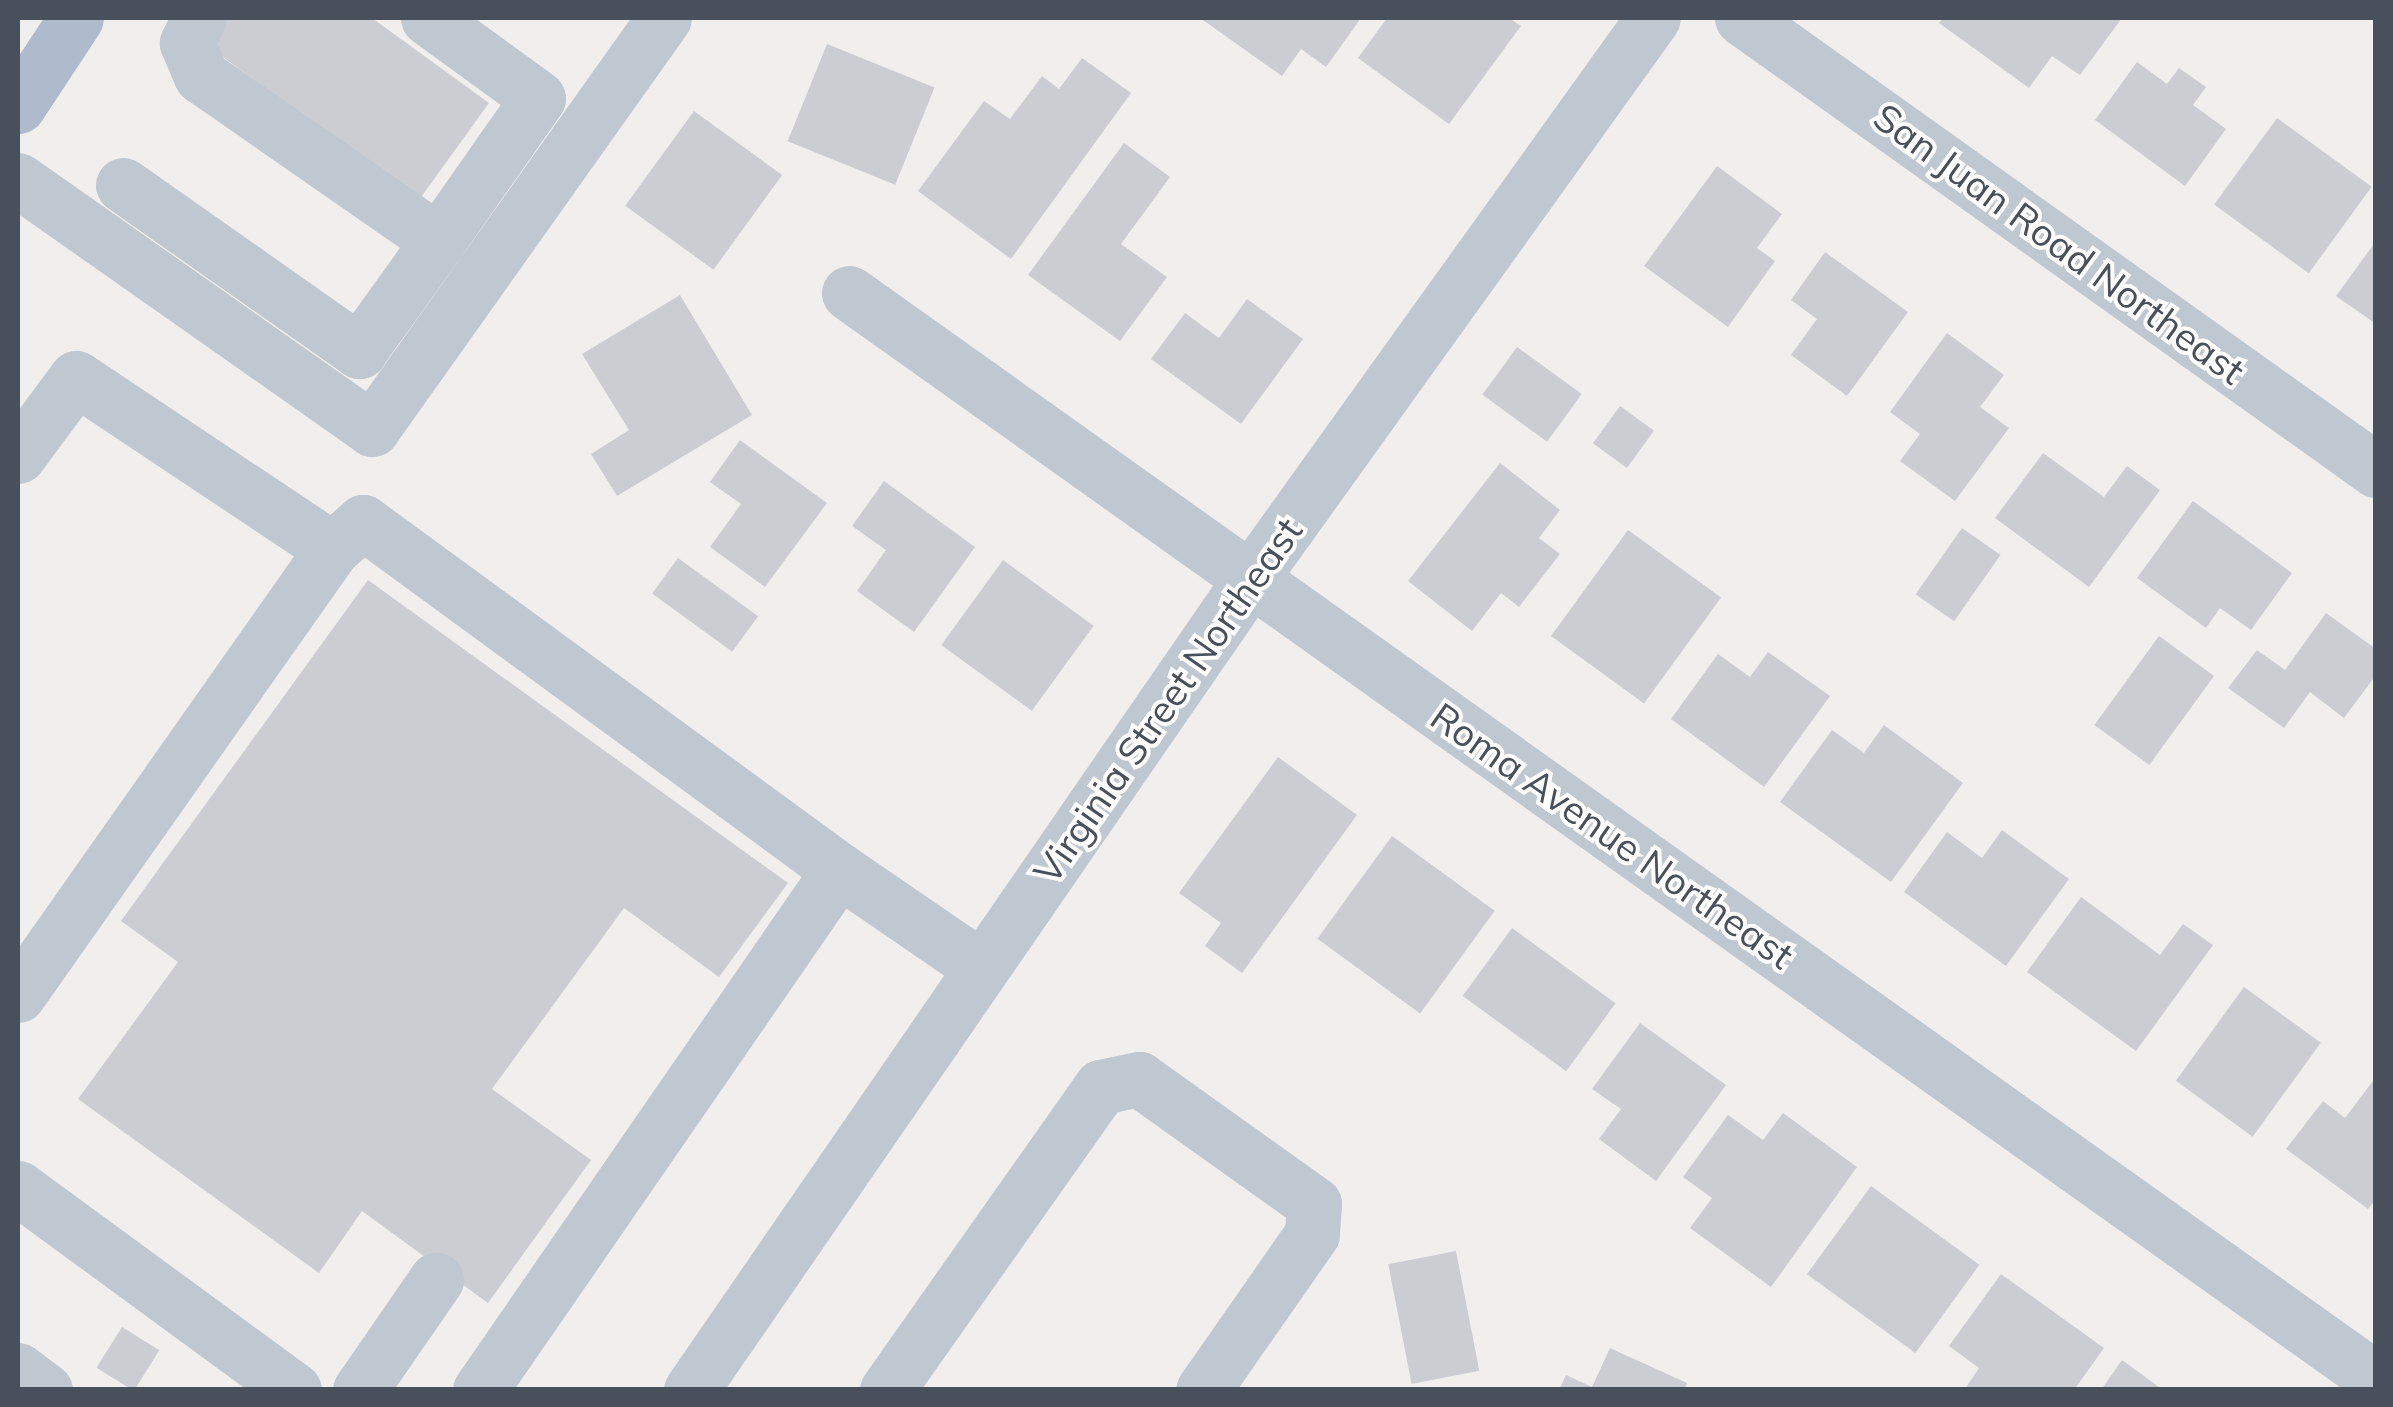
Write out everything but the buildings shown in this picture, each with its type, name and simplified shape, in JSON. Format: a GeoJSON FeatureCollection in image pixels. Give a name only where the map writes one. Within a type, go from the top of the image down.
{"type":"FeatureCollection","features":[{"type":"Feature","properties":{"kind":"main road"},"geometry":{"type":"LineString","coordinates":[[18,106],[76,18]]}},
{"type":"Feature","properties":{"kind":"street"},"geometry":{"type":"LineString","coordinates":[[199,18],[187,43],[201,76],[438,240]]}},
{"type":"Feature","properties":{"kind":"street"},"geometry":{"type":"LineString","coordinates":[[124,185],[358,351],[538,98],[428,18]]}},
{"type":"Feature","properties":{"kind":"street"},"geometry":{"type":"LineString","coordinates":[[18,180],[372,429],[664,18]]}},
{"type":"Feature","properties":{"kind":"street","name":"Virginia Street Northeast"},"geometry":{"type":"LineString","coordinates":[[690,1390],[1251,578],[1653,18]]}},
{"type":"Feature","properties":{"kind":"street","name":"San Juan Road Northeast"},"geometry":{"type":"LineString","coordinates":[[1742,18],[2376,470]]}},
{"type":"Feature","properties":{"kind":"street","name":"Roma Avenue Northeast"},"geometry":{"type":"LineString","coordinates":[[848,293],[2376,1379]]}},
{"type":"Feature","properties":{"kind":"street"},"geometry":{"type":"LineString","coordinates":[[18,456],[76,378],[332,549]]}},
{"type":"Feature","properties":{"kind":"street"},"geometry":{"type":"LineString","coordinates":[[18,995],[332,549],[363,522],[839,870],[982,968]]}},
{"type":"Feature","properties":{"kind":"street"},"geometry":{"type":"LineString","coordinates":[[480,1390],[839,870]]}},
{"type":"Feature","properties":{"kind":"street"},"geometry":{"type":"LineString","coordinates":[[887,1390],[1101,1087],[1139,1079],[1314,1204],[1312,1234],[1202,1390]]}},
{"type":"Feature","properties":{"kind":"street"},"geometry":{"type":"LineString","coordinates":[[18,1188],[294,1390]]}},
{"type":"Feature","properties":{"kind":"street"},"geometry":{"type":"LineString","coordinates":[[360,1390],[436,1280]]}},
{"type":"Feature","properties":{"kind":"street"},"geometry":{"type":"LineString","coordinates":[[18,1370],[45,1390]]}}]}
